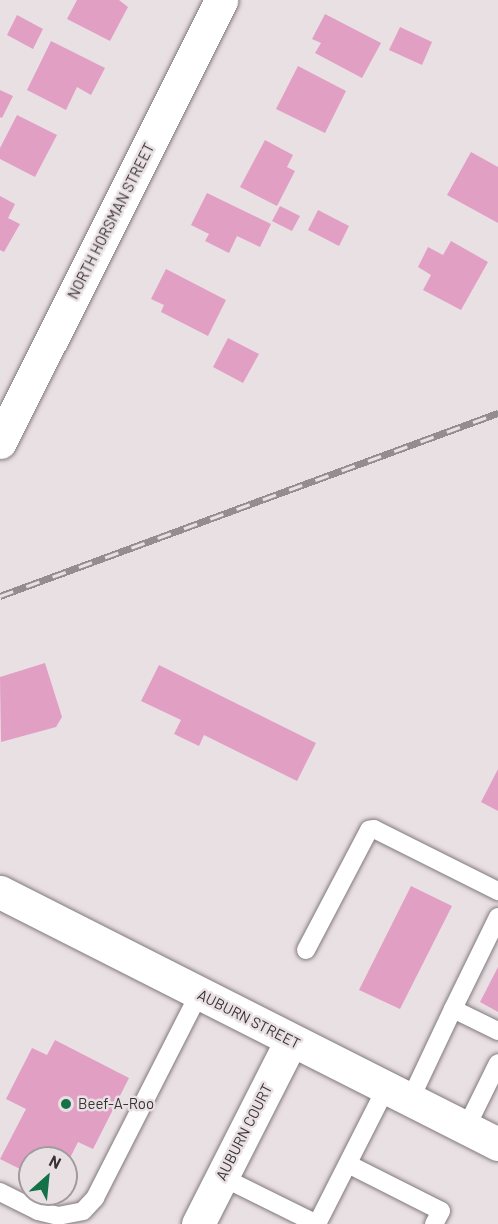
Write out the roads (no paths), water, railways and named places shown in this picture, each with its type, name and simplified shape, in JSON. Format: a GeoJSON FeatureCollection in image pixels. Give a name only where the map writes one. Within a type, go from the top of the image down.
{"type":"FeatureCollection","features":[{"type":"Feature","properties":{"kind":"street","name":"NORTH HORSMAN STREET"},"geometry":{"type":"LineString","coordinates":[[0,442],[221,0]]}},
{"type":"Feature","properties":{"kind":"street","name":"AUBURN STREET"},"geometry":{"type":"LineString","coordinates":[[0,892],[498,1144]]}},
{"type":"Feature","properties":{"kind":"street","name":"AUBURN COURT"},"geometry":{"type":"LineString","coordinates":[[198,1224],[291,1041]]}},
{"type":"Feature","properties":{"kind":"lane"},"geometry":{"type":"LineString","coordinates":[[306,950],[369,830],[374,829],[498,891]]}},
{"type":"Feature","properties":{"kind":"lane"},"geometry":{"type":"LineString","coordinates":[[222,1177],[317,1224],[348,1164],[398,1094],[453,1009],[498,917]]}},
{"type":"Feature","properties":{"kind":"lane"},"geometry":{"type":"LineString","coordinates":[[0,1192],[38,1211],[72,1215],[83,1211],[95,1198],[199,994]]}},
{"type":"Feature","properties":{"kind":"lane"},"geometry":{"type":"LineString","coordinates":[[453,1009],[498,1031]]}},
{"type":"Feature","properties":{"kind":"lane"},"geometry":{"type":"LineString","coordinates":[[466,1128],[498,1063]]}},
{"type":"Feature","properties":{"kind":"lane"},"geometry":{"type":"LineString","coordinates":[[348,1164],[441,1211],[434,1224]]}},
{"type":"Feature","properties":{"kind":"railway"},"geometry":{"type":"LineString","coordinates":[[0,596],[498,413]]}},
{"type":"Feature","properties":{"kind":"place","name":"Beef-A-Roo"},"geometry":{"type":"Point","coordinates":[66,1104]}}]}
